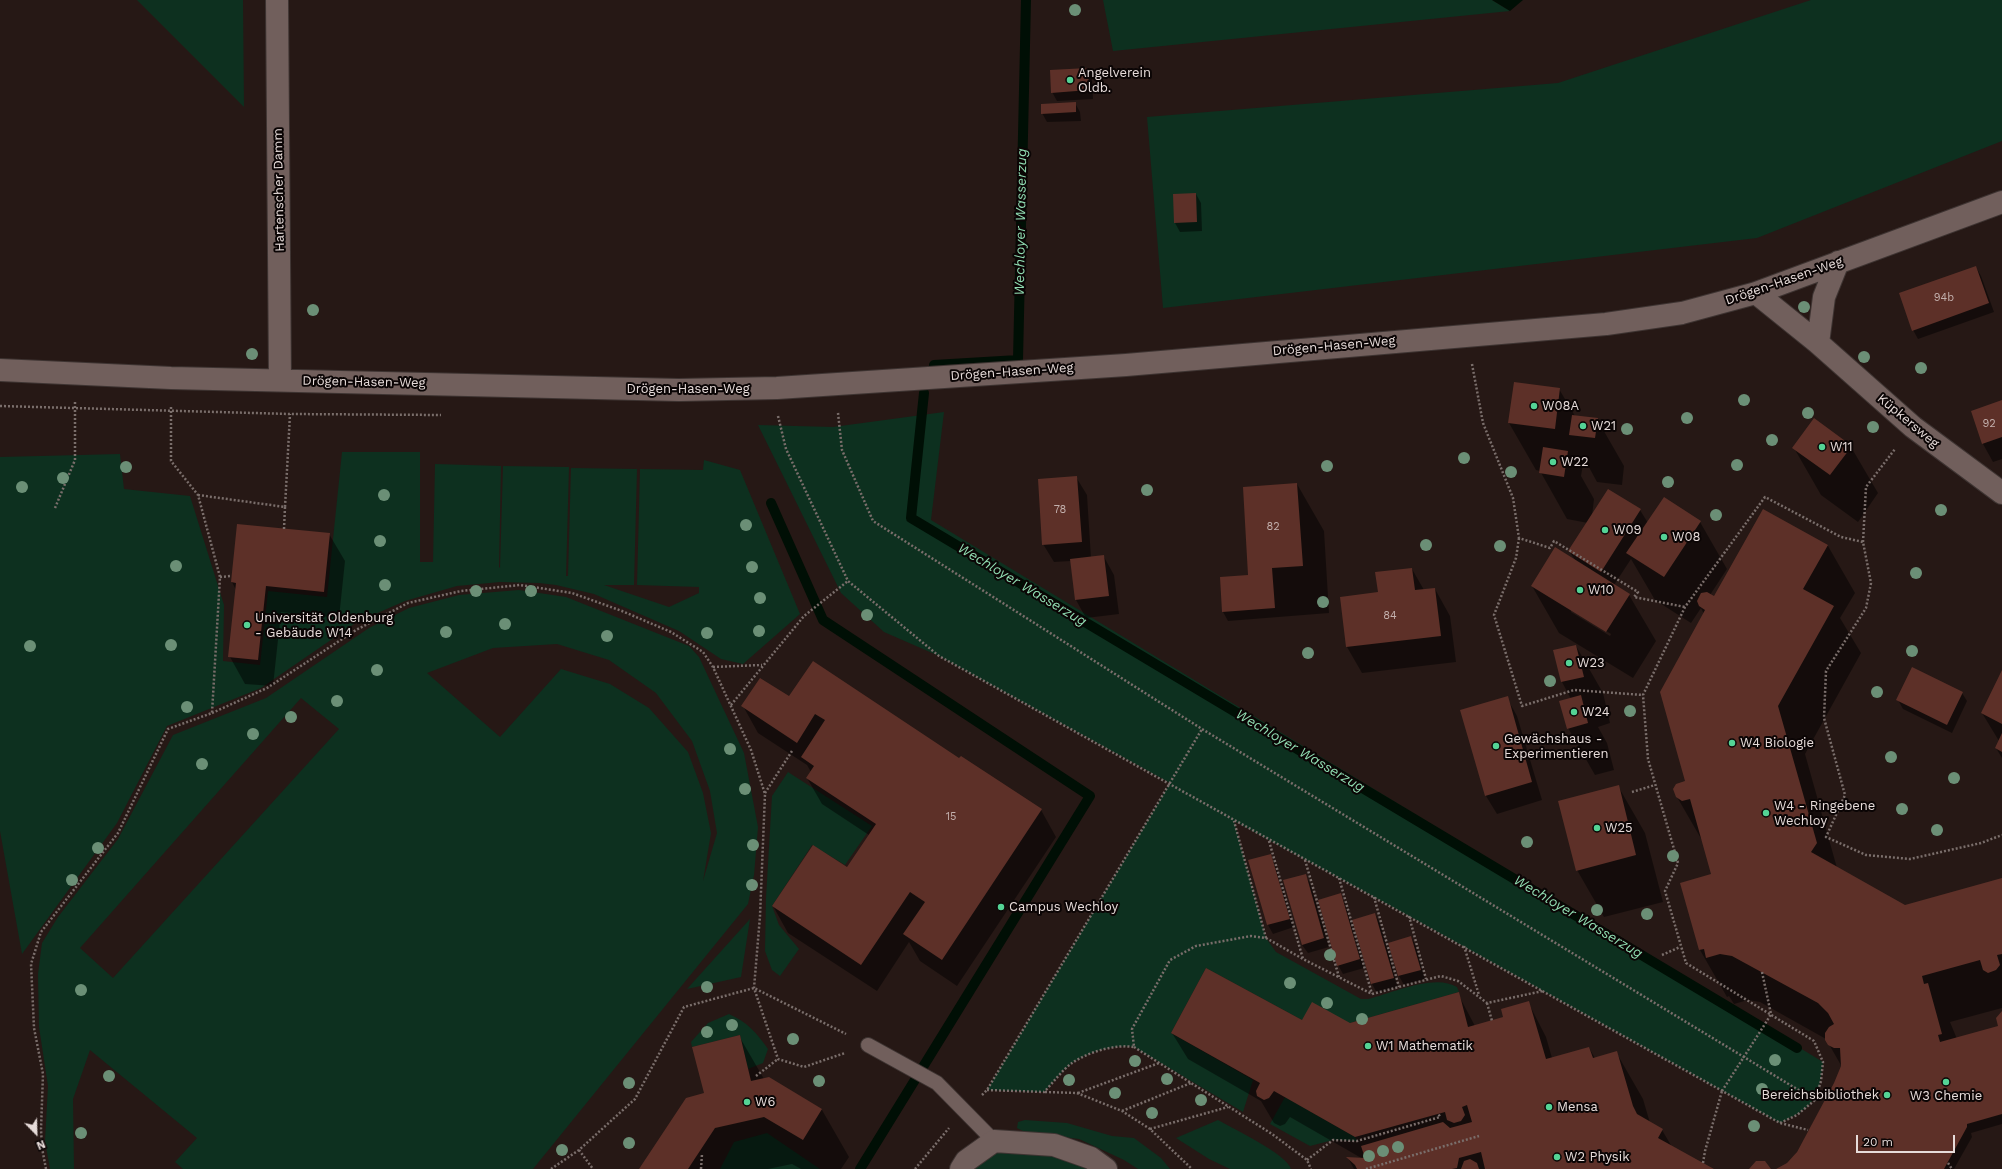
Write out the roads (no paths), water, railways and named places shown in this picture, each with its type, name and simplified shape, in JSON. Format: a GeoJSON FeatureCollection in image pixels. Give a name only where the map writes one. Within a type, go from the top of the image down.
{"type":"FeatureCollection","features":[{"type":"Feature","properties":{"kind":"street","name":"Hartenscher Damm"},"geometry":{"type":"LineString","coordinates":[[277,0],[280,380]]}},
{"type":"Feature","properties":{"kind":"street","name":"Drögen-Hasen-Weg"},"geometry":{"type":"LineString","coordinates":[[0,370],[171,378],[679,390],[777,388],[1126,365],[1606,324],[1682,313],[1756,293],[2002,202]]}},
{"type":"Feature","properties":{"kind":"street"},"geometry":{"type":"LineString","coordinates":[[1818,343],[1824,297],[1838,262]]}},
{"type":"Feature","properties":{"kind":"street","name":"Küpkersweg"},"geometry":{"type":"LineString","coordinates":[[1756,293],[1818,343],[1913,426],[2002,493]]}},
{"type":"Feature","properties":{"kind":"street"},"geometry":{"type":"LineString","coordinates":[[961,1169],[966,1161],[994,1141],[1054,1145],[1092,1158],[1106,1169]]}},
{"type":"Feature","properties":{"kind":"lane"},"geometry":{"type":"LineString","coordinates":[[868,1045],[937,1083],[994,1141]]}},
{"type":"Feature","properties":{"kind":"waterway","name":"Wechloyer Wasserzug"},"geometry":{"type":"LineString","coordinates":[[934,365],[1018,360],[1026,0]]}},
{"type":"Feature","properties":{"kind":"waterway","name":"Wechloyer Wasserzug"},"geometry":{"type":"LineString","coordinates":[[924,393],[911,518],[1797,1048]]}},
{"type":"Feature","properties":{"kind":"waterway"},"geometry":{"type":"LineString","coordinates":[[771,503],[823,620],[1090,796],[860,1169]]}},
{"type":"Feature","properties":{"kind":"place","name":"Angelverein Oldb."},"geometry":{"type":"Point","coordinates":[1070,80]}},
{"type":"Feature","properties":{"kind":"place","name":"W08A"},"geometry":{"type":"Point","coordinates":[1534,406]}},
{"type":"Feature","properties":{"kind":"place","name":"W21"},"geometry":{"type":"Point","coordinates":[1583,426]}},
{"type":"Feature","properties":{"kind":"place","name":"W11"},"geometry":{"type":"Point","coordinates":[1822,447]}},
{"type":"Feature","properties":{"kind":"place","name":"W22"},"geometry":{"type":"Point","coordinates":[1553,462]}},
{"type":"Feature","properties":{"kind":"place","name":"W09"},"geometry":{"type":"Point","coordinates":[1605,530]}},
{"type":"Feature","properties":{"kind":"place","name":"W08"},"geometry":{"type":"Point","coordinates":[1664,537]}},
{"type":"Feature","properties":{"kind":"place","name":"W10"},"geometry":{"type":"Point","coordinates":[1580,590]}},
{"type":"Feature","properties":{"kind":"place","name":"Universität Oldenburg - Gebäude W14"},"geometry":{"type":"Point","coordinates":[247,625]}},
{"type":"Feature","properties":{"kind":"place","name":"W23"},"geometry":{"type":"Point","coordinates":[1569,663]}},
{"type":"Feature","properties":{"kind":"place","name":"W24"},"geometry":{"type":"Point","coordinates":[1574,712]}},
{"type":"Feature","properties":{"kind":"place","name":"W4 Biologie"},"geometry":{"type":"Point","coordinates":[1732,743]}},
{"type":"Feature","properties":{"kind":"place","name":"Gewächshaus - Experimentieren"},"geometry":{"type":"Point","coordinates":[1496,746]}},
{"type":"Feature","properties":{"kind":"place","name":"W4 - Ringebene Wechloy"},"geometry":{"type":"Point","coordinates":[1766,813]}},
{"type":"Feature","properties":{"kind":"place","name":"W25"},"geometry":{"type":"Point","coordinates":[1597,828]}},
{"type":"Feature","properties":{"kind":"place","name":"Campus Wechloy"},"geometry":{"type":"Point","coordinates":[1001,907]}},
{"type":"Feature","properties":{"kind":"place","name":"W1 Mathematik"},"geometry":{"type":"Point","coordinates":[1368,1046]}},
{"type":"Feature","properties":{"kind":"place","name":"W3 Chemie"},"geometry":{"type":"Point","coordinates":[1946,1082]}},
{"type":"Feature","properties":{"kind":"place","name":"Bereichsbibliothek"},"geometry":{"type":"Point","coordinates":[1887,1095]}},
{"type":"Feature","properties":{"kind":"place","name":"W6"},"geometry":{"type":"Point","coordinates":[747,1102]}},
{"type":"Feature","properties":{"kind":"place","name":"Mensa"},"geometry":{"type":"Point","coordinates":[1549,1107]}},
{"type":"Feature","properties":{"kind":"place","name":"W2 Physik"},"geometry":{"type":"Point","coordinates":[1557,1157]}}]}
